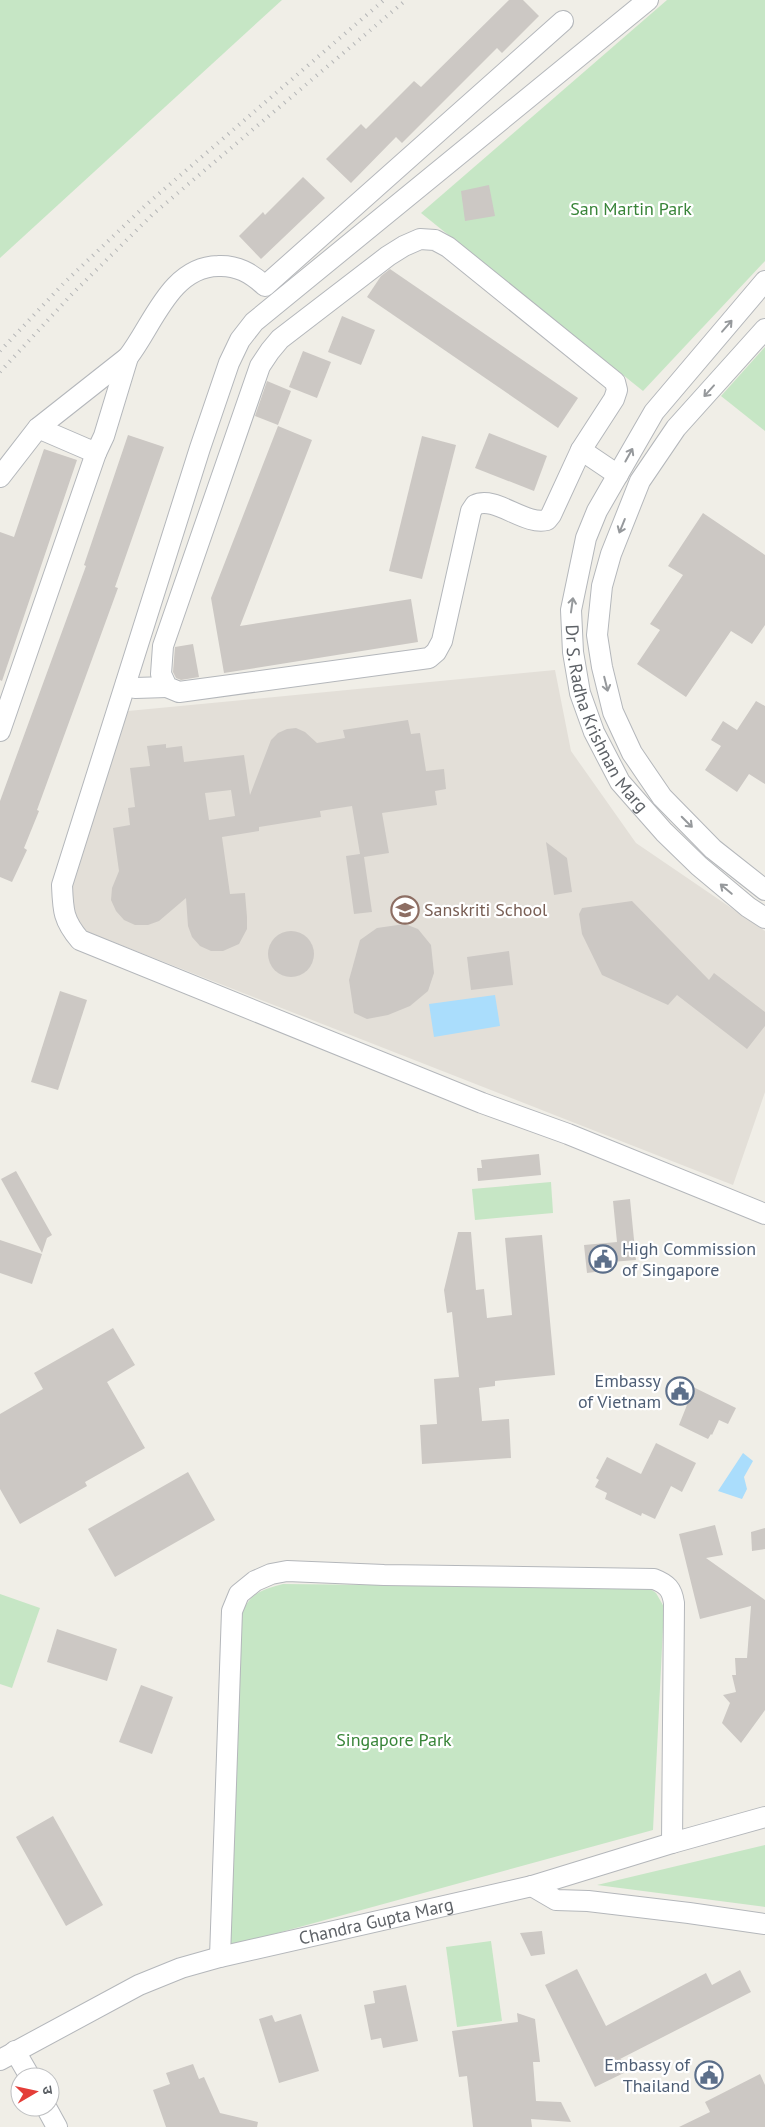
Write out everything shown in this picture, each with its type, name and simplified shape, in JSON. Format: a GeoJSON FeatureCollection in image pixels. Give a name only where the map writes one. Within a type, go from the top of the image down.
{"type":"FeatureCollection","features":[{"type":"Feature","properties":{"kind":"street"},"geometry":{"type":"LineString","coordinates":[[648,0],[254,322],[240,340],[229,363],[62,885],[63,907],[69,926],[80,940],[473,1100],[568,1134],[765,1214]]}},
{"type":"Feature","properties":{"kind":"street"},"geometry":{"type":"LineString","coordinates":[[265,286],[563,21]]}},
{"type":"Feature","properties":{"kind":"street"},"geometry":{"type":"LineString","coordinates":[[126,683],[136,688],[166,686],[178,692],[429,658],[436,652],[442,642],[471,511],[475,505],[486,503],[536,521],[547,520],[581,450],[614,399],[615,382],[448,247],[435,240],[420,239],[404,246],[280,339],[260,366],[164,646],[160,674],[166,686]]}},
{"type":"Feature","properties":{"kind":"street"},"geometry":{"type":"LineString","coordinates":[[0,477],[38,428],[128,357],[139,343],[162,304],[177,284],[191,272],[207,266],[230,265],[252,274],[265,286],[277,304]]}},
{"type":"Feature","properties":{"kind":"street","name":"Dr S. Radha Krishnan Marg"},"geometry":{"type":"LineString","coordinates":[[765,281],[654,412],[597,510],[586,538],[570,610],[573,652],[580,693],[594,732],[620,782],[664,832],[699,866],[748,907],[765,918]]}},
{"type":"Feature","properties":{"kind":"street","name":"Dr S. Radha Krishnan Marg"},"geometry":{"type":"LineString","coordinates":[[764,889],[713,849],[662,797],[632,753],[613,712],[602,667],[597,634],[602,586],[611,554],[640,481],[676,428],[765,329]]}},
{"type":"Feature","properties":{"kind":"street"},"geometry":{"type":"LineString","coordinates":[[0,731],[96,453],[104,436],[128,357]]}},
{"type":"Feature","properties":{"kind":"street"},"geometry":{"type":"LineString","coordinates":[[654,412],[676,428]]}},
{"type":"Feature","properties":{"kind":"street"},"geometry":{"type":"LineString","coordinates":[[38,428],[96,453]]}},
{"type":"Feature","properties":{"kind":"street"},"geometry":{"type":"LineString","coordinates":[[581,450],[618,475]]}},
{"type":"Feature","properties":{"kind":"street"},"geometry":{"type":"LineString","coordinates":[[594,732],[618,724]]}},
{"type":"Feature","properties":{"kind":"street"},"geometry":{"type":"LineString","coordinates":[[748,907],[764,889]]}},
{"type":"Feature","properties":{"kind":"street"},"geometry":{"type":"LineString","coordinates":[[220,1957],[232,1611],[239,1594],[255,1581],[271,1574],[287,1571],[654,1579],[664,1583],[672,1591],[674,1603],[672,1843]]}},
{"type":"Feature","properties":{"kind":"street","name":"Chandra Gupta Marg"},"geometry":{"type":"LineString","coordinates":[[8,2055],[139,1985],[181,1968],[220,1957],[532,1886],[765,1817]]}},
{"type":"Feature","properties":{"kind":"street"},"geometry":{"type":"LineString","coordinates":[[532,1886],[556,1900],[680,1912],[765,1924]]}},
{"type":"Feature","properties":{"kind":"street"},"geometry":{"type":"LineString","coordinates":[[8,2055],[20,2067]]}},
{"type":"Feature","properties":{"kind":"shaded area","name":"Sanskriti School"},"geometry":{"type":"Polygon","coordinates":[[[555,670],[571,751],[636,843],[765,931],[765,1092],[733,1185],[80,929],[70,892],[128,711],[555,670]]]}},
{"type":"Feature","properties":{"kind":"green space"},"geometry":{"type":"Polygon","coordinates":[[[0,0],[282,0],[0,258],[0,0]]]}},
{"type":"Feature","properties":{"kind":"green space","name":"San Martin Park"},"geometry":{"type":"Polygon","coordinates":[[[667,0],[765,0],[765,261],[643,391],[421,213],[667,0]]]}},
{"type":"Feature","properties":{"kind":"green space"},"geometry":{"type":"Polygon","coordinates":[[[765,347],[765,431],[721,396],[765,347]]]}},
{"type":"Feature","properties":{"kind":"green space"},"geometry":{"type":"Polygon","coordinates":[[[551,1182],[553,1213],[475,1220],[472,1189],[551,1182]]]}},
{"type":"Feature","properties":{"kind":"green space","name":"Singapore Park"},"geometry":{"type":"Polygon","coordinates":[[[283,1584],[649,1588],[656,1593],[664,1607],[653,1830],[230,1946],[242,1612],[250,1600],[258,1593],[283,1584]]]}},
{"type":"Feature","properties":{"kind":"green space"},"geometry":{"type":"Polygon","coordinates":[[[0,1594],[40,1608],[12,1688],[0,1684],[0,1594]]]}},
{"type":"Feature","properties":{"kind":"green space"},"geometry":{"type":"Polygon","coordinates":[[[765,1845],[765,1907],[597,1885],[765,1845]]]}},
{"type":"Feature","properties":{"kind":"green space"},"geometry":{"type":"Polygon","coordinates":[[[491,1941],[502,2021],[457,2027],[446,1947],[491,1941]]]}},
{"type":"Feature","properties":{"kind":"water"},"geometry":{"type":"Polygon","coordinates":[[[495,995],[500,1026],[434,1037],[429,1004],[495,995]]]}},
{"type":"Feature","properties":{"kind":"water"},"geometry":{"type":"Polygon","coordinates":[[[743,1453],[753,1461],[744,1477],[747,1489],[742,1499],[718,1491],[743,1453]]]}},
{"type":"Feature","properties":{"kind":"building"},"geometry":{"type":"Polygon","coordinates":[[[509,0],[523,0],[539,16],[502,53],[497,48],[402,143],[396,137],[351,183],[326,159],[361,124],[366,129],[414,81],[421,87],[509,0]]]}},
{"type":"Feature","properties":{"kind":"building"},"geometry":{"type":"Polygon","coordinates":[[[303,177],[325,198],[261,259],[239,236],[263,212],[265,215],[303,177]]]}},
{"type":"Feature","properties":{"kind":"building"},"geometry":{"type":"Polygon","coordinates":[[[489,185],[495,216],[465,221],[461,191],[489,185]]]}},
{"type":"Feature","properties":{"kind":"building"},"geometry":{"type":"Polygon","coordinates":[[[390,269],[578,398],[558,428],[367,297],[381,276],[390,269]]]}},
{"type":"Feature","properties":{"kind":"building"},"geometry":{"type":"Polygon","coordinates":[[[342,316],[375,330],[361,365],[328,352],[342,316]]]}},
{"type":"Feature","properties":{"kind":"building"},"geometry":{"type":"Polygon","coordinates":[[[303,351],[331,362],[317,398],[289,387],[303,351]]]}},
{"type":"Feature","properties":{"kind":"building"},"geometry":{"type":"Polygon","coordinates":[[[267,381],[291,391],[278,425],[255,416],[267,381]]]}},
{"type":"Feature","properties":{"kind":"building"},"geometry":{"type":"Polygon","coordinates":[[[278,426],[312,440],[240,626],[411,599],[418,642],[224,673],[211,598],[278,426]]]}},
{"type":"Feature","properties":{"kind":"building"},"geometry":{"type":"Polygon","coordinates":[[[489,433],[547,456],[534,491],[475,468],[489,433]]]}},
{"type":"Feature","properties":{"kind":"building"},"geometry":{"type":"Polygon","coordinates":[[[128,435],[164,447],[115,587],[118,588],[37,810],[39,811],[24,848],[27,850],[12,882],[0,877],[0,801],[86,566],[84,565],[128,435]]]}},
{"type":"Feature","properties":{"kind":"building"},"geometry":{"type":"Polygon","coordinates":[[[422,436],[456,445],[422,579],[389,571],[422,436]]]}},
{"type":"Feature","properties":{"kind":"building"},"geometry":{"type":"Polygon","coordinates":[[[44,449],[77,460],[2,681],[0,680],[0,532],[14,537],[44,449]]]}},
{"type":"Feature","properties":{"kind":"building"},"geometry":{"type":"Polygon","coordinates":[[[703,513],[765,555],[765,625],[752,644],[731,631],[686,697],[637,664],[660,630],[650,624],[683,575],[668,566],[703,513]]]}},
{"type":"Feature","properties":{"kind":"building"},"geometry":{"type":"Polygon","coordinates":[[[193,644],[199,677],[181,680],[176,678],[173,672],[175,647],[193,644]]]}},
{"type":"Feature","properties":{"kind":"building"},"geometry":{"type":"Polygon","coordinates":[[[756,701],[765,706],[765,784],[749,774],[737,792],[705,770],[721,746],[711,740],[723,721],[737,730],[756,701]]]}},
{"type":"Feature","properties":{"kind":"building"},"geometry":{"type":"Polygon","coordinates":[[[408,720],[411,734],[420,733],[426,771],[444,769],[446,789],[435,791],[437,805],[382,813],[389,853],[364,857],[372,912],[354,914],[346,856],[360,854],[352,806],[320,811],[321,817],[259,827],[259,831],[222,837],[230,894],[245,893],[247,929],[239,944],[223,951],[211,951],[200,946],[192,937],[188,926],[186,898],[159,921],[148,925],[135,925],[124,920],[116,911],[111,900],[112,888],[119,871],[113,828],[130,825],[128,808],[135,807],[130,768],[150,766],[147,746],[166,744],[166,748],[182,746],[184,762],[244,755],[250,795],[271,740],[278,733],[296,728],[305,732],[317,743],[345,738],[343,730],[408,720]],[[231,790],[205,793],[209,820],[235,816],[231,790]]]}},
{"type":"Feature","properties":{"kind":"building"},"geometry":{"type":"Polygon","coordinates":[[[546,842],[567,858],[572,892],[554,895],[546,842]]]}},
{"type":"Feature","properties":{"kind":"building"},"geometry":{"type":"Polygon","coordinates":[[[632,901],[709,980],[714,973],[765,1012],[765,1026],[747,1049],[677,995],[668,1005],[602,975],[582,934],[579,914],[582,908],[632,901]]]}},
{"type":"Feature","properties":{"kind":"building"},"geometry":{"type":"Polygon","coordinates":[[[405,924],[418,929],[431,945],[434,973],[428,991],[410,1006],[388,1015],[367,1019],[354,1013],[349,980],[360,940],[377,928],[405,924]]]}},
{"type":"Feature","properties":{"kind":"building"},"geometry":{"type":"Polygon","coordinates":[[[296,931],[308,937],[313,945],[313,963],[308,971],[300,976],[286,977],[274,971],[269,963],[268,949],[274,937],[282,932],[296,931]]]}},
{"type":"Feature","properties":{"kind":"building"},"geometry":{"type":"Polygon","coordinates":[[[509,951],[513,985],[471,990],[467,957],[509,951]]]}},
{"type":"Feature","properties":{"kind":"building"},"geometry":{"type":"Polygon","coordinates":[[[60,991],[87,1000],[58,1090],[31,1082],[60,991]]]}},
{"type":"Feature","properties":{"kind":"building"},"geometry":{"type":"Polygon","coordinates":[[[539,1154],[541,1175],[478,1181],[477,1168],[482,1168],[481,1160],[539,1154]]]}},
{"type":"Feature","properties":{"kind":"building"},"geometry":{"type":"Polygon","coordinates":[[[16,1171],[52,1235],[47,1238],[42,1253],[1,1179],[16,1171]]]}},
{"type":"Feature","properties":{"kind":"building"},"geometry":{"type":"Polygon","coordinates":[[[630,1199],[636,1260],[611,1262],[611,1270],[587,1273],[584,1245],[617,1242],[613,1201],[630,1199]]]}},
{"type":"Feature","properties":{"kind":"building"},"geometry":{"type":"Polygon","coordinates":[[[458,1232],[471,1232],[476,1290],[484,1289],[487,1318],[512,1315],[505,1238],[542,1235],[555,1375],[495,1381],[495,1386],[479,1388],[482,1421],[509,1419],[511,1458],[422,1464],[420,1425],[437,1424],[434,1379],[459,1377],[452,1312],[447,1313],[444,1290],[458,1232]]]}},
{"type":"Feature","properties":{"kind":"building"},"geometry":{"type":"Polygon","coordinates":[[[0,1240],[42,1254],[32,1284],[0,1273],[0,1240]]]}},
{"type":"Feature","properties":{"kind":"building"},"geometry":{"type":"Polygon","coordinates":[[[113,1328],[135,1365],[107,1382],[145,1448],[85,1482],[87,1486],[20,1524],[0,1489],[0,1414],[43,1389],[34,1373],[113,1328]]]}},
{"type":"Feature","properties":{"kind":"building"},"geometry":{"type":"Polygon","coordinates":[[[687,1384],[736,1408],[728,1424],[719,1420],[708,1439],[679,1425],[687,1405],[679,1401],[687,1384]]]}},
{"type":"Feature","properties":{"kind":"building"},"geometry":{"type":"Polygon","coordinates":[[[656,1443],[696,1463],[682,1492],[671,1486],[655,1519],[642,1513],[641,1516],[605,1499],[607,1493],[595,1487],[599,1480],[596,1478],[607,1457],[641,1474],[656,1443]]]}},
{"type":"Feature","properties":{"kind":"building"},"geometry":{"type":"Polygon","coordinates":[[[188,1472],[215,1520],[115,1577],[88,1529],[188,1472]]]}},
{"type":"Feature","properties":{"kind":"building"},"geometry":{"type":"Polygon","coordinates":[[[715,1525],[723,1555],[706,1558],[765,1600],[765,1710],[741,1743],[722,1723],[730,1703],[723,1695],[736,1692],[732,1675],[736,1675],[735,1658],[747,1658],[751,1606],[700,1619],[679,1534],[715,1525]]]}},
{"type":"Feature","properties":{"kind":"building"},"geometry":{"type":"Polygon","coordinates":[[[765,1528],[765,1549],[752,1551],[751,1532],[765,1528]]]}},
{"type":"Feature","properties":{"kind":"building"},"geometry":{"type":"Polygon","coordinates":[[[57,1629],[117,1649],[107,1681],[47,1662],[57,1629]]]}},
{"type":"Feature","properties":{"kind":"building"},"geometry":{"type":"Polygon","coordinates":[[[141,1685],[173,1697],[152,1754],[119,1742],[141,1685]]]}},
{"type":"Feature","properties":{"kind":"building"},"geometry":{"type":"Polygon","coordinates":[[[53,1816],[103,1905],[66,1926],[16,1837],[53,1816]]]}},
{"type":"Feature","properties":{"kind":"building"},"geometry":{"type":"Polygon","coordinates":[[[542,1931],[545,1954],[531,1956],[520,1933],[542,1931]]]}},
{"type":"Feature","properties":{"kind":"building"},"geometry":{"type":"Polygon","coordinates":[[[577,1969],[606,2026],[706,1973],[712,1985],[740,1970],[751,1992],[620,2059],[634,2068],[595,2087],[545,1985],[577,1969]]]}},
{"type":"Feature","properties":{"kind":"building"},"geometry":{"type":"Polygon","coordinates":[[[406,1985],[418,2041],[383,2048],[381,2038],[371,2040],[364,2005],[375,2003],[373,1991],[406,1985]]]}},
{"type":"Feature","properties":{"kind":"building"},"geometry":{"type":"Polygon","coordinates":[[[517,2013],[535,2019],[540,2062],[533,2062],[536,2101],[561,2102],[571,2122],[531,2119],[532,2127],[473,2127],[467,2076],[459,2077],[452,2031],[518,2022],[517,2013]]]}},
{"type":"Feature","properties":{"kind":"building"},"geometry":{"type":"Polygon","coordinates":[[[301,2014],[319,2071],[279,2083],[259,2019],[272,2015],[275,2022],[301,2014]]]}},
{"type":"Feature","properties":{"kind":"building"},"geometry":{"type":"Polygon","coordinates":[[[193,2064],[199,2079],[204,2077],[220,2113],[258,2122],[257,2127],[166,2127],[153,2090],[170,2084],[166,2073],[193,2064]]]}},
{"type":"Feature","properties":{"kind":"building"},"geometry":{"type":"Polygon","coordinates":[[[760,2074],[765,2085],[765,2127],[679,2127],[710,2112],[705,2102],[760,2074]]]}},
{"type":"Feature","properties":{"kind":"railway"},"geometry":{"type":"LineString","coordinates":[[0,351],[64,283],[147,204],[384,0]]}},
{"type":"Feature","properties":{"kind":"railway"},"geometry":{"type":"LineString","coordinates":[[0,372],[72,294],[153,214],[406,0]]}},
{"type":"Feature","properties":{"kind":"place","name":"Sanskriti School"},"geometry":{"type":"Point","coordinates":[405,910]}},
{"type":"Feature","properties":{"kind":"place","name":"High Commission of Singapore"},"geometry":{"type":"Point","coordinates":[603,1259]}},
{"type":"Feature","properties":{"kind":"place","name":"Embassy of Vietnam"},"geometry":{"type":"Point","coordinates":[680,1391]}},
{"type":"Feature","properties":{"kind":"place","name":"Embassy of Thailand"},"geometry":{"type":"Point","coordinates":[709,2075]}}]}
